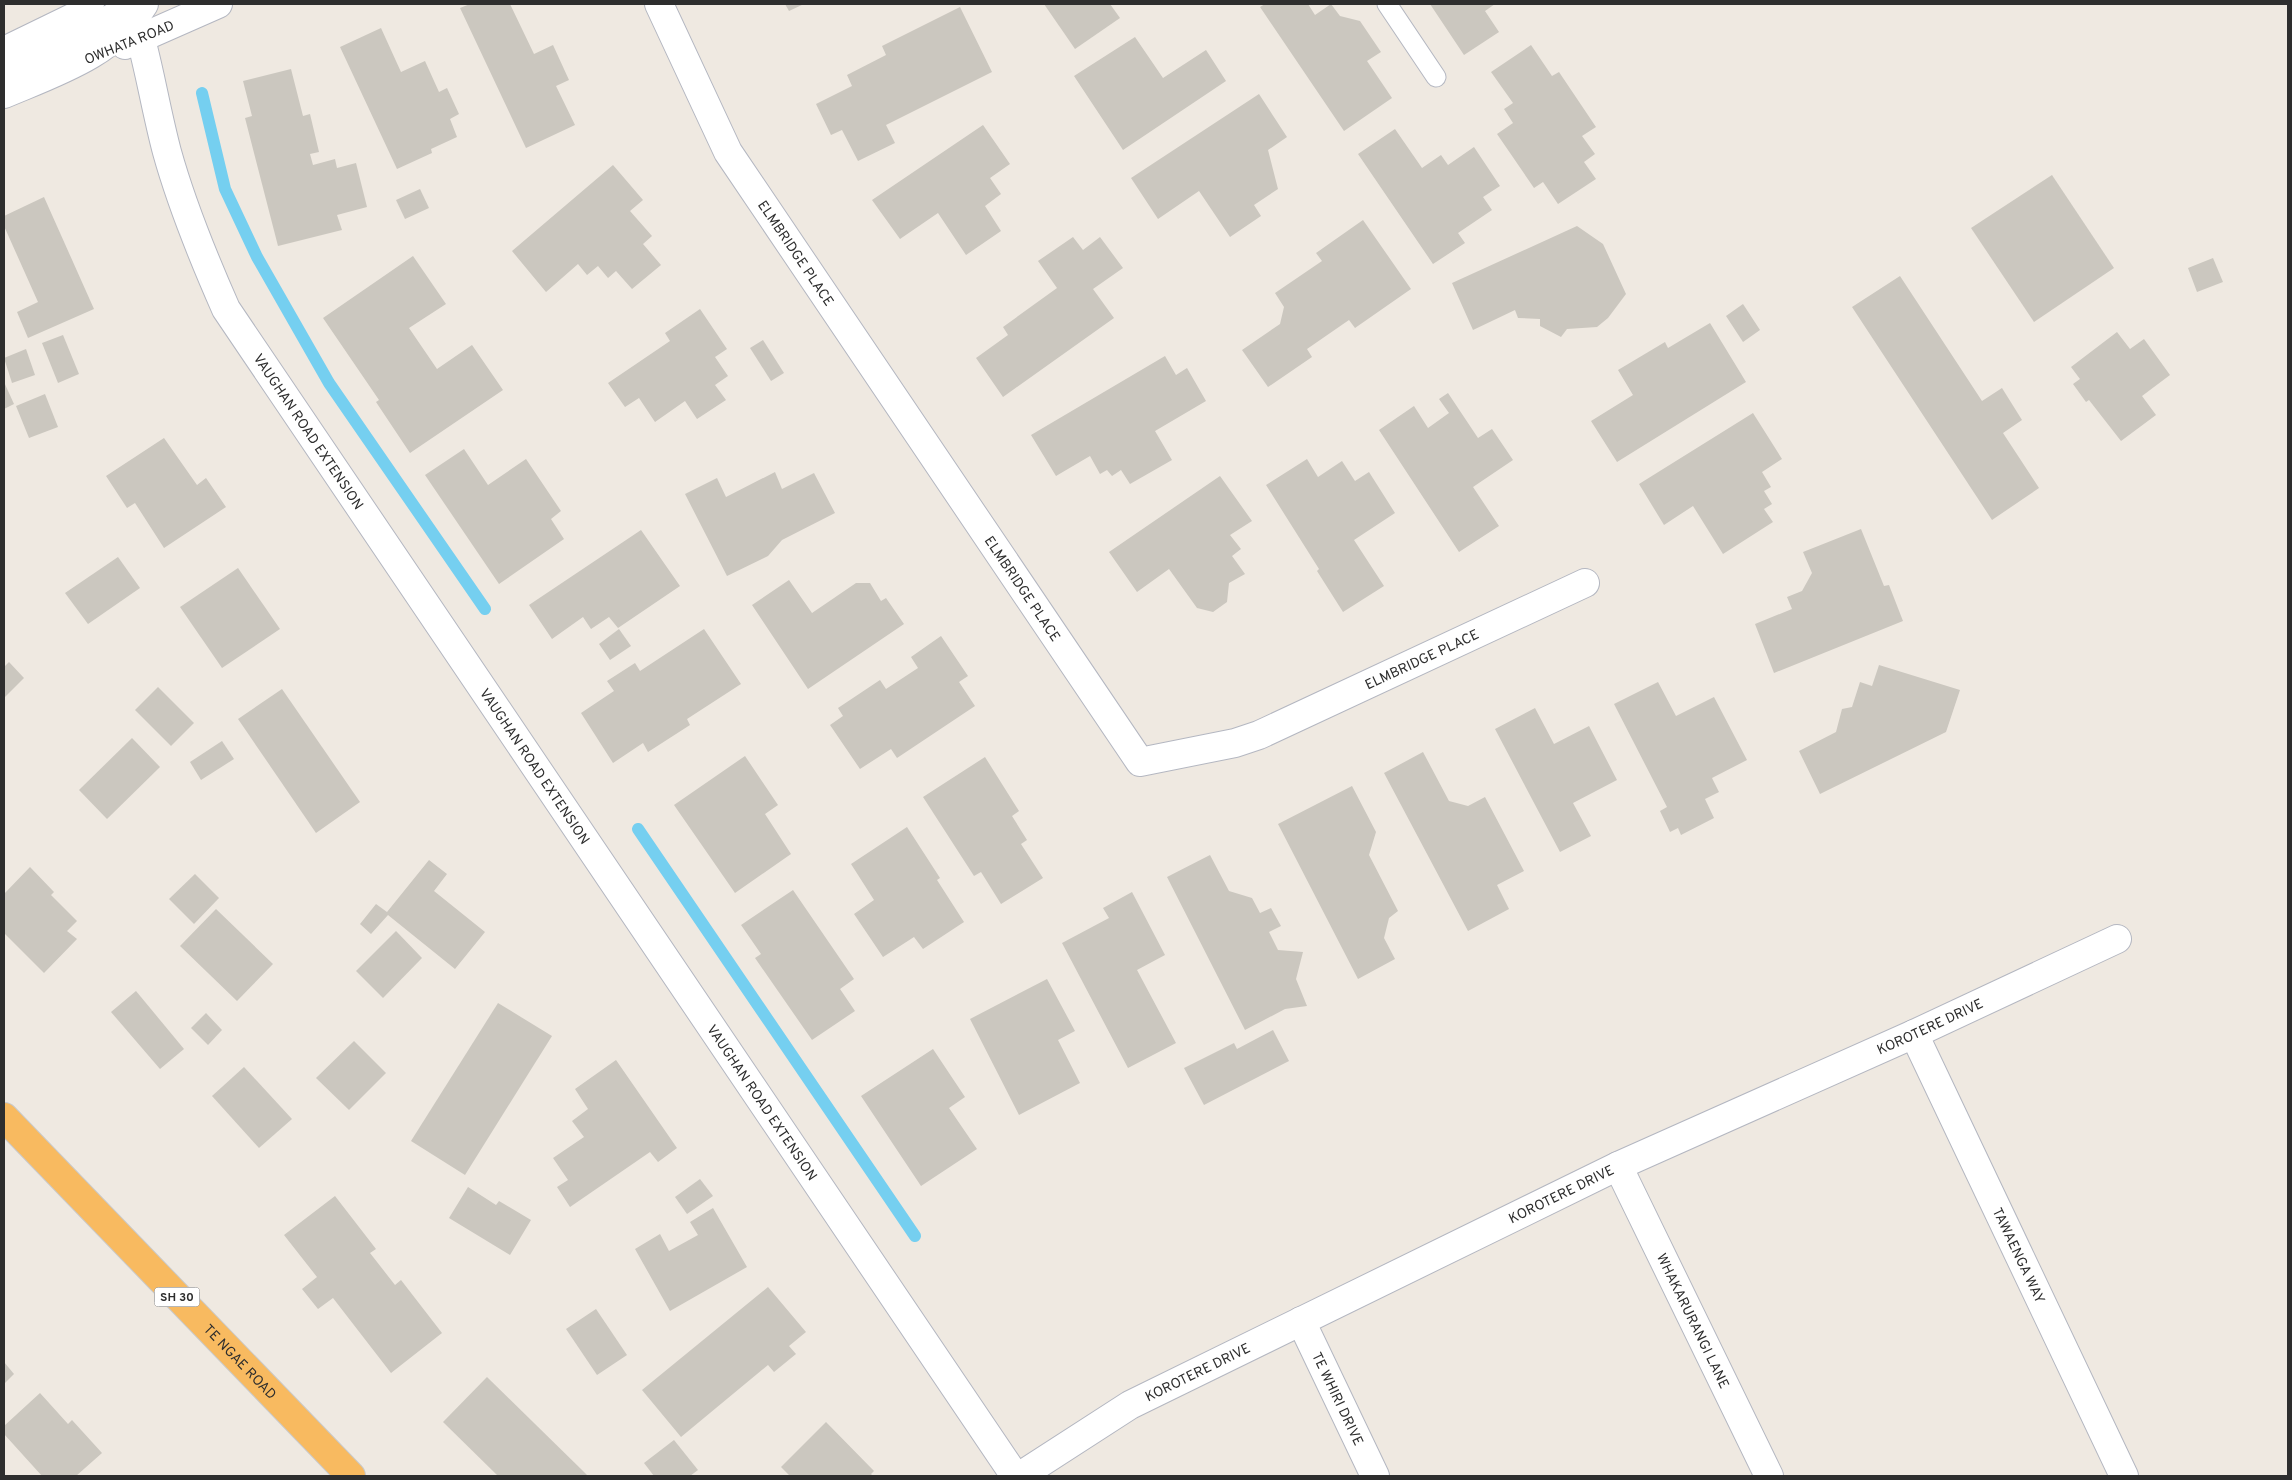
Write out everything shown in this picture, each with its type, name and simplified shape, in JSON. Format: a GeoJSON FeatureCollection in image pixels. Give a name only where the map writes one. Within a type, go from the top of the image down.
{"type":"FeatureCollection","features":[{"type":"Feature","properties":{"kind":"highway","name":"TE NGAE ROAD"},"geometry":{"type":"LineString","coordinates":[[4,1117],[351,1476]]}},
{"type":"Feature","properties":{"kind":"street"},"geometry":{"type":"LineString","coordinates":[[4,51],[76,16],[90,4]]}},
{"type":"Feature","properties":{"kind":"street","name":"OWHATA ROAD"},"geometry":{"type":"LineString","coordinates":[[4,70],[83,34],[137,13],[218,4]]}},
{"type":"Feature","properties":{"kind":"street","name":"ELMBRIDGE PLACE"},"geometry":{"type":"LineString","coordinates":[[659,4],[728,152],[1140,762],[1235,743],[1259,735],[1585,582]]}},
{"type":"Feature","properties":{"kind":"street","name":"OWHATA ROAD"},"geometry":{"type":"LineString","coordinates":[[4,94],[68,66],[106,46],[117,38],[137,13]]}},
{"type":"Feature","properties":{"kind":"street","name":"VAUGHAN ROAD EXTENSION"},"geometry":{"type":"LineString","coordinates":[[137,13],[176,181],[197,244],[226,309],[1015,1476]]}},
{"type":"Feature","properties":{"kind":"street","name":"KOROTERE DRIVE"},"geometry":{"type":"LineString","coordinates":[[1020,1476],[1130,1405],[1301,1321],[1618,1166],[1914,1034],[2117,939]]}},
{"type":"Feature","properties":{"kind":"street","name":"TAWAENGA WAY"},"geometry":{"type":"LineString","coordinates":[[1914,1034],[2124,1476]]}},
{"type":"Feature","properties":{"kind":"street","name":"WHAKARURANGI LANE"},"geometry":{"type":"LineString","coordinates":[[1618,1166],[1769,1476]]}},
{"type":"Feature","properties":{"kind":"street","name":"TE WHIRI DRIVE"},"geometry":{"type":"LineString","coordinates":[[1301,1321],[1376,1476]]}},
{"type":"Feature","properties":{"kind":"lane"},"geometry":{"type":"LineString","coordinates":[[1387,4],[1436,77]]}},
{"type":"Feature","properties":{"kind":"building"},"geometry":{"type":"Polygon","coordinates":[[[470,4],[510,4],[534,54],[553,45],[569,80],[556,86],[575,125],[526,148],[460,8],[470,4]]]}},
{"type":"Feature","properties":{"kind":"building"},"geometry":{"type":"Polygon","coordinates":[[[785,4],[804,4],[789,11],[785,4]]]}},
{"type":"Feature","properties":{"kind":"building"},"geometry":{"type":"Polygon","coordinates":[[[1044,4],[1110,4],[1120,18],[1075,49],[1044,4]]]}},
{"type":"Feature","properties":{"kind":"building"},"geometry":{"type":"Polygon","coordinates":[[[1265,4],[1308,4],[1315,15],[1331,4],[1340,16],[1360,21],[1381,52],[1367,61],[1392,98],[1344,131],[1260,7],[1265,4]]]}},
{"type":"Feature","properties":{"kind":"building"},"geometry":{"type":"Polygon","coordinates":[[[1430,4],[1495,4],[1485,11],[1499,32],[1464,55],[1430,4]]]}},
{"type":"Feature","properties":{"kind":"building"},"geometry":{"type":"Polygon","coordinates":[[[960,7],[992,72],[886,125],[895,143],[858,161],[842,130],[831,135],[816,104],[852,86],[847,75],[886,55],[882,46],[960,7]]]}},
{"type":"Feature","properties":{"kind":"building"},"geometry":{"type":"Polygon","coordinates":[[[381,28],[401,72],[425,61],[439,92],[447,88],[459,114],[450,119],[457,137],[431,149],[432,153],[397,169],[340,47],[381,28]]]}},
{"type":"Feature","properties":{"kind":"building"},"geometry":{"type":"Polygon","coordinates":[[[1135,37],[1163,78],[1206,50],[1226,81],[1123,150],[1074,76],[1135,37]]]}},
{"type":"Feature","properties":{"kind":"building"},"geometry":{"type":"Polygon","coordinates":[[[1531,45],[1552,76],[1559,72],[1596,127],[1582,136],[1595,154],[1584,162],[1596,179],[1558,204],[1543,182],[1534,188],[1497,134],[1513,123],[1504,109],[1513,103],[1491,72],[1531,45]]]}},
{"type":"Feature","properties":{"kind":"building"},"geometry":{"type":"Polygon","coordinates":[[[291,69],[303,116],[310,114],[319,152],[310,154],[313,165],[335,159],[337,168],[356,163],[367,207],[337,215],[342,230],[278,246],[245,118],[252,116],[243,81],[291,69]]]}},
{"type":"Feature","properties":{"kind":"building"},"geometry":{"type":"Polygon","coordinates":[[[1259,94],[1287,137],[1268,150],[1278,189],[1254,205],[1261,216],[1230,237],[1199,191],[1158,219],[1131,178],[1259,94]]]}},
{"type":"Feature","properties":{"kind":"building"},"geometry":{"type":"Polygon","coordinates":[[[983,125],[1010,164],[990,178],[1001,194],[985,206],[1001,231],[966,255],[938,213],[900,239],[872,200],[983,125]]]}},
{"type":"Feature","properties":{"kind":"building"},"geometry":{"type":"Polygon","coordinates":[[[1395,129],[1422,168],[1441,155],[1448,165],[1474,147],[1500,186],[1483,197],[1492,210],[1458,233],[1465,243],[1433,264],[1358,154],[1395,129]]]}},
{"type":"Feature","properties":{"kind":"building"},"geometry":{"type":"Polygon","coordinates":[[[613,165],[643,200],[630,211],[652,236],[643,244],[661,265],[632,289],[616,271],[608,278],[598,266],[587,275],[578,264],[546,292],[512,251],[613,165]]]}},
{"type":"Feature","properties":{"kind":"building"},"geometry":{"type":"Polygon","coordinates":[[[2052,175],[2114,268],[2034,322],[1971,228],[2052,175]]]}},
{"type":"Feature","properties":{"kind":"building"},"geometry":{"type":"Polygon","coordinates":[[[420,189],[429,208],[405,219],[396,200],[420,189]]]}},
{"type":"Feature","properties":{"kind":"building"},"geometry":{"type":"Polygon","coordinates":[[[44,197],[94,309],[28,338],[17,312],[38,302],[4,226],[4,216],[44,197]]]}},
{"type":"Feature","properties":{"kind":"building"},"geometry":{"type":"Polygon","coordinates":[[[1363,220],[1411,289],[1355,328],[1349,320],[1307,349],[1312,357],[1268,387],[1242,350],[1280,324],[1284,307],[1275,293],[1322,261],[1316,253],[1363,220]]]}},
{"type":"Feature","properties":{"kind":"building"},"geometry":{"type":"Polygon","coordinates":[[[1577,226],[1603,244],[1626,294],[1608,318],[1597,327],[1567,329],[1561,337],[1540,326],[1540,319],[1518,318],[1515,310],[1473,330],[1452,283],[1577,226]]]}},
{"type":"Feature","properties":{"kind":"building"},"geometry":{"type":"Polygon","coordinates":[[[1073,237],[1083,250],[1100,237],[1123,268],[1093,289],[1114,318],[1003,397],[976,358],[1008,335],[1003,327],[1057,288],[1038,261],[1073,237]]]}},
{"type":"Feature","properties":{"kind":"building"},"geometry":{"type":"Polygon","coordinates":[[[413,256],[446,304],[409,328],[437,369],[472,345],[503,390],[410,453],[376,402],[379,400],[323,318],[413,256]]]}},
{"type":"Feature","properties":{"kind":"building"},"geometry":{"type":"Polygon","coordinates":[[[2213,258],[2223,282],[2197,292],[2188,268],[2213,258]]]}},
{"type":"Feature","properties":{"kind":"building"},"geometry":{"type":"Polygon","coordinates":[[[1900,276],[1982,401],[2002,388],[2022,420],[2003,433],[2039,488],[1992,520],[1852,307],[1900,276]]]}},
{"type":"Feature","properties":{"kind":"building"},"geometry":{"type":"Polygon","coordinates":[[[1743,304],[1760,330],[1743,342],[1726,316],[1743,304]]]}},
{"type":"Feature","properties":{"kind":"building"},"geometry":{"type":"Polygon","coordinates":[[[700,309],[727,349],[715,357],[728,376],[715,385],[726,400],[697,419],[685,401],[655,422],[639,398],[625,407],[608,383],[670,341],[665,333],[700,309]]]}},
{"type":"Feature","properties":{"kind":"building"},"geometry":{"type":"Polygon","coordinates":[[[1710,323],[1746,382],[1617,462],[1591,421],[1633,395],[1618,370],[1665,342],[1668,348],[1710,323]]]}},
{"type":"Feature","properties":{"kind":"building"},"geometry":{"type":"Polygon","coordinates":[[[2117,332],[2130,349],[2144,339],[2170,375],[2142,396],[2156,415],[2121,441],[2089,400],[2086,402],[2073,384],[2080,379],[2071,367],[2117,332]]]}},
{"type":"Feature","properties":{"kind":"building"},"geometry":{"type":"Polygon","coordinates":[[[63,335],[79,374],[58,383],[42,343],[63,335]]]}},
{"type":"Feature","properties":{"kind":"building"},"geometry":{"type":"Polygon","coordinates":[[[763,340],[784,373],[771,381],[750,348],[763,340]]]}},
{"type":"Feature","properties":{"kind":"building"},"geometry":{"type":"Polygon","coordinates":[[[26,349],[35,375],[12,383],[4,358],[26,349]]]}},
{"type":"Feature","properties":{"kind":"building"},"geometry":{"type":"Polygon","coordinates":[[[1165,356],[1176,375],[1187,368],[1206,401],[1155,431],[1172,460],[1130,484],[1121,470],[1112,476],[1107,470],[1100,474],[1090,456],[1056,476],[1031,435],[1165,356]]]}},
{"type":"Feature","properties":{"kind":"building"},"geometry":{"type":"Polygon","coordinates":[[[4,382],[14,404],[4,409],[4,382]]]}},
{"type":"Feature","properties":{"kind":"building"},"geometry":{"type":"Polygon","coordinates":[[[1448,393],[1478,438],[1492,429],[1513,460],[1473,487],[1499,526],[1459,552],[1379,430],[1414,406],[1428,428],[1449,413],[1439,399],[1448,393]]]}},
{"type":"Feature","properties":{"kind":"building"},"geometry":{"type":"Polygon","coordinates":[[[45,394],[58,427],[29,438],[16,406],[45,394]]]}},
{"type":"Feature","properties":{"kind":"building"},"geometry":{"type":"Polygon","coordinates":[[[1753,413],[1782,459],[1762,472],[1771,487],[1764,491],[1772,504],[1764,509],[1773,522],[1723,554],[1693,506],[1664,525],[1639,484],[1753,413]]]}},
{"type":"Feature","properties":{"kind":"building"},"geometry":{"type":"Polygon","coordinates":[[[164,438],[197,485],[206,478],[226,507],[164,548],[135,503],[127,508],[106,476],[164,438]]]}},
{"type":"Feature","properties":{"kind":"building"},"geometry":{"type":"Polygon","coordinates":[[[464,449],[488,485],[526,459],[561,511],[551,519],[564,539],[499,584],[425,475],[464,449]]]}},
{"type":"Feature","properties":{"kind":"building"},"geometry":{"type":"Polygon","coordinates":[[[1307,459],[1318,477],[1342,461],[1355,481],[1369,472],[1395,513],[1354,540],[1384,586],[1343,612],[1317,571],[1319,569],[1266,485],[1307,459]]]}},
{"type":"Feature","properties":{"kind":"building"},"geometry":{"type":"Polygon","coordinates":[[[775,472],[782,489],[814,473],[835,513],[782,540],[768,556],[727,576],[685,494],[717,478],[726,497],[775,472]]]}},
{"type":"Feature","properties":{"kind":"building"},"geometry":{"type":"Polygon","coordinates":[[[1220,476],[1252,521],[1230,535],[1241,549],[1232,556],[1245,574],[1229,583],[1227,602],[1213,612],[1197,608],[1169,569],[1137,592],[1109,552],[1220,476]]]}},
{"type":"Feature","properties":{"kind":"building"},"geometry":{"type":"Polygon","coordinates":[[[1861,529],[1884,586],[1889,585],[1903,621],[1774,673],[1755,624],[1792,609],[1787,597],[1802,591],[1812,573],[1803,552],[1861,529]]]}},
{"type":"Feature","properties":{"kind":"building"},"geometry":{"type":"Polygon","coordinates":[[[641,530],[680,586],[618,628],[609,617],[591,629],[583,617],[552,639],[529,605],[641,530]]]}},
{"type":"Feature","properties":{"kind":"building"},"geometry":{"type":"Polygon","coordinates":[[[118,557],[140,588],[88,624],[65,593],[118,557]]]}},
{"type":"Feature","properties":{"kind":"building"},"geometry":{"type":"Polygon","coordinates":[[[238,568],[280,629],[222,668],[180,607],[238,568]]]}},
{"type":"Feature","properties":{"kind":"building"},"geometry":{"type":"Polygon","coordinates":[[[789,580],[812,613],[856,583],[870,583],[881,601],[886,598],[904,624],[808,689],[752,605],[789,580]]]}},
{"type":"Feature","properties":{"kind":"building"},"geometry":{"type":"Polygon","coordinates":[[[619,629],[631,646],[610,660],[599,644],[619,629]]]}},
{"type":"Feature","properties":{"kind":"building"},"geometry":{"type":"Polygon","coordinates":[[[704,629],[741,684],[687,719],[690,725],[648,752],[643,743],[613,763],[581,713],[614,691],[607,681],[635,663],[640,671],[704,629]]]}},
{"type":"Feature","properties":{"kind":"building"},"geometry":{"type":"Polygon","coordinates":[[[941,636],[968,676],[959,682],[975,706],[897,758],[891,749],[860,769],[830,725],[843,716],[838,708],[880,680],[886,689],[918,668],[911,657],[941,636]]]}},
{"type":"Feature","properties":{"kind":"building"},"geometry":{"type":"Polygon","coordinates":[[[9,662],[24,678],[4,698],[4,667],[9,662]]]}},
{"type":"Feature","properties":{"kind":"building"},"geometry":{"type":"Polygon","coordinates":[[[1879,665],[1960,690],[1946,732],[1820,794],[1799,751],[1836,732],[1842,709],[1852,707],[1860,682],[1872,686],[1879,665]]]}},
{"type":"Feature","properties":{"kind":"building"},"geometry":{"type":"Polygon","coordinates":[[[1658,682],[1676,716],[1714,697],[1747,760],[1712,778],[1719,792],[1705,799],[1714,818],[1681,835],[1678,828],[1670,832],[1660,811],[1667,807],[1614,704],[1658,682]]]}},
{"type":"Feature","properties":{"kind":"building"},"geometry":{"type":"Polygon","coordinates":[[[158,687],[194,723],[171,746],[135,710],[158,687]]]}},
{"type":"Feature","properties":{"kind":"building"},"geometry":{"type":"Polygon","coordinates":[[[282,689],[360,802],[316,833],[238,719],[282,689]]]}},
{"type":"Feature","properties":{"kind":"building"},"geometry":{"type":"Polygon","coordinates":[[[1535,708],[1554,744],[1589,726],[1617,780],[1573,803],[1591,836],[1560,852],[1495,729],[1535,708]]]}},
{"type":"Feature","properties":{"kind":"building"},"geometry":{"type":"Polygon","coordinates":[[[132,738],[160,767],[107,819],[79,790],[132,738]]]}},
{"type":"Feature","properties":{"kind":"building"},"geometry":{"type":"Polygon","coordinates":[[[222,741],[234,759],[201,780],[190,762],[222,741]]]}},
{"type":"Feature","properties":{"kind":"building"},"geometry":{"type":"Polygon","coordinates":[[[1423,752],[1449,801],[1468,806],[1485,797],[1524,871],[1497,885],[1509,909],[1468,931],[1384,773],[1423,752]]]}},
{"type":"Feature","properties":{"kind":"building"},"geometry":{"type":"Polygon","coordinates":[[[745,756],[778,805],[765,814],[791,854],[735,893],[674,805],[745,756]]]}},
{"type":"Feature","properties":{"kind":"building"},"geometry":{"type":"Polygon","coordinates":[[[985,757],[1019,811],[1012,816],[1027,840],[1021,844],[1043,878],[1001,904],[981,872],[974,876],[923,797],[985,757]]]}},
{"type":"Feature","properties":{"kind":"building"},"geometry":{"type":"Polygon","coordinates":[[[1352,786],[1376,832],[1369,855],[1398,911],[1389,918],[1384,938],[1395,959],[1358,979],[1278,824],[1352,786]]]}},
{"type":"Feature","properties":{"kind":"building"},"geometry":{"type":"Polygon","coordinates":[[[907,827],[940,878],[937,880],[964,922],[923,949],[914,937],[883,957],[854,914],[874,900],[851,864],[907,827]]]}},
{"type":"Feature","properties":{"kind":"building"},"geometry":{"type":"Polygon","coordinates":[[[1210,855],[1229,891],[1252,898],[1260,913],[1271,908],[1281,926],[1269,932],[1278,950],[1303,952],[1296,979],[1307,1006],[1285,1009],[1245,1030],[1167,877],[1210,855]]]}},
{"type":"Feature","properties":{"kind":"building"},"geometry":{"type":"Polygon","coordinates":[[[429,860],[447,874],[434,891],[485,932],[455,969],[388,915],[371,934],[360,924],[376,904],[387,912],[429,860]]]}},
{"type":"Feature","properties":{"kind":"building"},"geometry":{"type":"Polygon","coordinates":[[[30,867],[54,892],[51,895],[77,921],[67,931],[77,939],[44,973],[4,933],[4,894],[30,867]]]}},
{"type":"Feature","properties":{"kind":"building"},"geometry":{"type":"Polygon","coordinates":[[[195,874],[219,898],[194,924],[169,899],[195,874]]]}},
{"type":"Feature","properties":{"kind":"building"},"geometry":{"type":"Polygon","coordinates":[[[793,890],[854,979],[840,989],[855,1011],[812,1040],[755,958],[761,954],[741,925],[793,890]]]}},
{"type":"Feature","properties":{"kind":"building"},"geometry":{"type":"Polygon","coordinates":[[[1132,892],[1165,955],[1137,970],[1176,1043],[1128,1068],[1062,943],[1109,918],[1103,908],[1132,892]]]}},
{"type":"Feature","properties":{"kind":"building"},"geometry":{"type":"Polygon","coordinates":[[[216,909],[273,964],[237,1001],[180,946],[216,909]]]}},
{"type":"Feature","properties":{"kind":"building"},"geometry":{"type":"Polygon","coordinates":[[[396,931],[422,958],[383,998],[356,971],[396,931]]]}},
{"type":"Feature","properties":{"kind":"building"},"geometry":{"type":"Polygon","coordinates":[[[1047,979],[1075,1031],[1058,1040],[1080,1083],[1019,1115],[970,1019],[1047,979]]]}},
{"type":"Feature","properties":{"kind":"building"},"geometry":{"type":"Polygon","coordinates":[[[136,991],[184,1049],[160,1069],[111,1012],[136,991]]]}},
{"type":"Feature","properties":{"kind":"building"},"geometry":{"type":"Polygon","coordinates":[[[498,1003],[552,1036],[465,1175],[411,1141],[498,1003]]]}},
{"type":"Feature","properties":{"kind":"building"},"geometry":{"type":"Polygon","coordinates":[[[206,1013],[222,1030],[208,1045],[191,1028],[206,1013]]]}},
{"type":"Feature","properties":{"kind":"building"},"geometry":{"type":"Polygon","coordinates":[[[1273,1030],[1289,1061],[1204,1105],[1184,1068],[1234,1043],[1237,1049],[1273,1030]]]}},
{"type":"Feature","properties":{"kind":"building"},"geometry":{"type":"Polygon","coordinates":[[[354,1041],[386,1073],[349,1110],[316,1078],[354,1041]]]}},
{"type":"Feature","properties":{"kind":"building"},"geometry":{"type":"Polygon","coordinates":[[[933,1049],[965,1097],[949,1108],[977,1149],[921,1186],[861,1096],[933,1049]]]}},
{"type":"Feature","properties":{"kind":"building"},"geometry":{"type":"Polygon","coordinates":[[[616,1060],[677,1148],[658,1162],[650,1152],[570,1207],[557,1187],[568,1180],[553,1158],[584,1137],[572,1121],[588,1109],[575,1089],[616,1060]]]}},
{"type":"Feature","properties":{"kind":"building"},"geometry":{"type":"Polygon","coordinates":[[[244,1067],[292,1119],[259,1148],[212,1096],[244,1067]]]}},
{"type":"Feature","properties":{"kind":"building"},"geometry":{"type":"Polygon","coordinates":[[[700,1179],[713,1196],[687,1214],[675,1197],[700,1179]]]}},
{"type":"Feature","properties":{"kind":"building"},"geometry":{"type":"Polygon","coordinates":[[[468,1187],[496,1205],[499,1201],[531,1220],[510,1255],[449,1218],[468,1187]]]}},
{"type":"Feature","properties":{"kind":"building"},"geometry":{"type":"Polygon","coordinates":[[[335,1196],[376,1249],[370,1253],[395,1285],[401,1280],[442,1333],[391,1373],[333,1298],[318,1309],[302,1289],[317,1277],[284,1235],[335,1196]]]}},
{"type":"Feature","properties":{"kind":"building"},"geometry":{"type":"Polygon","coordinates":[[[713,1208],[747,1267],[670,1311],[635,1249],[660,1234],[669,1251],[698,1235],[690,1222],[713,1208]]]}},
{"type":"Feature","properties":{"kind":"building"},"geometry":{"type":"Polygon","coordinates":[[[768,1287],[806,1332],[789,1346],[796,1354],[774,1372],[768,1365],[681,1437],[642,1390],[768,1287]]]}},
{"type":"Feature","properties":{"kind":"building"},"geometry":{"type":"Polygon","coordinates":[[[596,1309],[627,1355],[597,1375],[566,1329],[596,1309]]]}},
{"type":"Feature","properties":{"kind":"building"},"geometry":{"type":"Polygon","coordinates":[[[4,1362],[14,1374],[4,1384],[4,1362]]]}},
{"type":"Feature","properties":{"kind":"building"},"geometry":{"type":"Polygon","coordinates":[[[487,1377],[588,1476],[498,1476],[443,1422],[487,1377]]]}},
{"type":"Feature","properties":{"kind":"building"},"geometry":{"type":"Polygon","coordinates":[[[40,1393],[68,1424],[72,1420],[102,1453],[76,1476],[42,1476],[4,1434],[4,1426],[40,1393]]]}},
{"type":"Feature","properties":{"kind":"building"},"geometry":{"type":"Polygon","coordinates":[[[826,1422],[874,1471],[871,1474],[873,1476],[790,1476],[781,1467],[826,1422]]]}},
{"type":"Feature","properties":{"kind":"building"},"geometry":{"type":"Polygon","coordinates":[[[674,1440],[698,1470],[690,1476],[654,1476],[644,1463],[674,1440]]]}},
{"type":"Feature","properties":{"kind":"waterway"},"geometry":{"type":"LineString","coordinates":[[202,93],[225,189],[257,257],[329,383],[485,609]]}},
{"type":"Feature","properties":{"kind":"waterway"},"geometry":{"type":"LineString","coordinates":[[638,829],[915,1236]]}}]}
